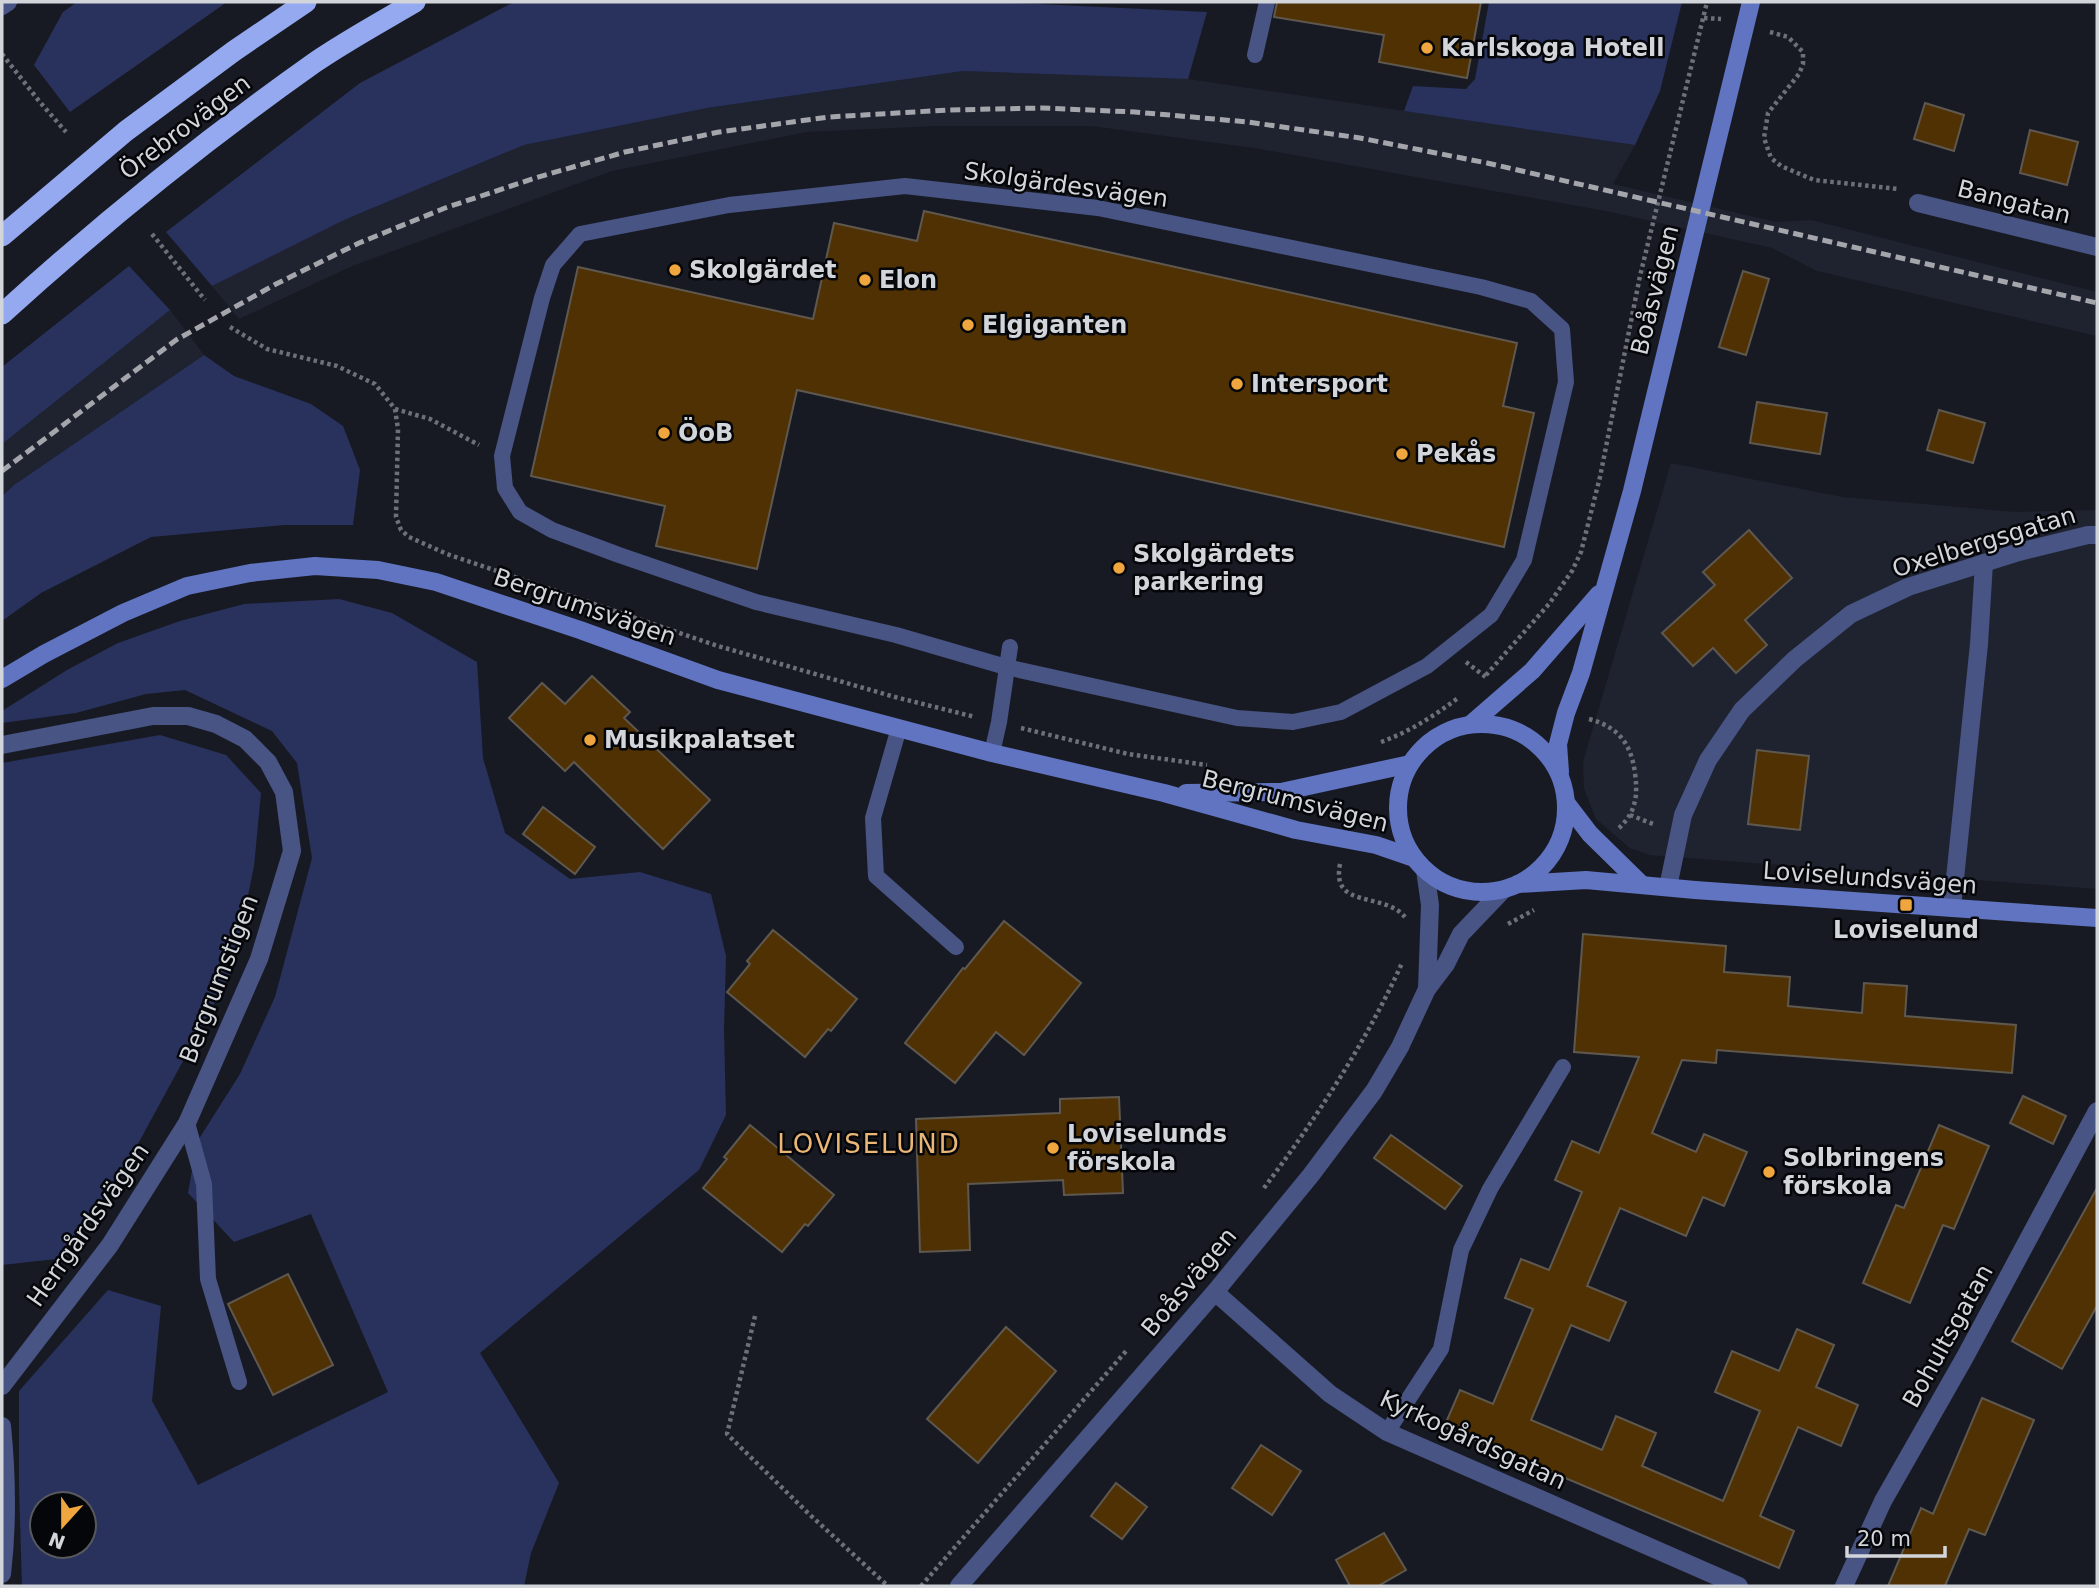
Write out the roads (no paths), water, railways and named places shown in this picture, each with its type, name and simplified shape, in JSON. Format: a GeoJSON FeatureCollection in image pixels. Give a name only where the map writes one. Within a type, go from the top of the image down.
{"type":"FeatureCollection","features":[{"type":"Feature","properties":{"kind":"highway","name":"Örebrovägen"},"geometry":{"type":"LineString","coordinates":[[2,236],[126,131],[234,51],[306,2]]}},
{"type":"Feature","properties":{"kind":"highway","name":"Örebrovägen"},"geometry":{"type":"LineString","coordinates":[[2,314],[67,254],[138,195],[236,120],[317,62],[415,2]]}},
{"type":"Feature","properties":{"kind":"street"},"geometry":{"type":"LineString","coordinates":[[2,6],[8,2]]}},
{"type":"Feature","properties":{"kind":"street","name":"Boåsvägen"},"geometry":{"type":"LineString","coordinates":[[1560,772],[1558,744],[1581,673],[1632,491],[1751,2]]}},
{"type":"Feature","properties":{"kind":"street","name":"Bangatan"},"geometry":{"type":"LineString","coordinates":[[1918,203],[2097,247]]}},
{"type":"Feature","properties":{"kind":"street","name":"Oxelbergsgatan"},"geometry":{"type":"LineString","coordinates":[[1668,887],[1683,815],[1708,760],[1742,710],[1795,659],[1851,614],[1908,587],[1984,563],[2097,535]]}},
{"type":"Feature","properties":{"kind":"street"},"geometry":{"type":"LineString","coordinates":[[1952,908],[1979,645],[1984,563]]}},
{"type":"Feature","properties":{"kind":"street","name":"Bergrumsvägen"},"geometry":{"type":"LineString","coordinates":[[2,680],[44,654],[123,613],[187,586],[250,573],[315,566],[378,570],[436,582],[718,680],[992,753],[1164,793],[1296,830],[1376,845],[1420,864]]}},
{"type":"Feature","properties":{"kind":"street","name":"Boåsvägen"},"geometry":{"type":"LineString","coordinates":[[1471,724],[1532,671],[1603,589]]}},
{"type":"Feature","properties":{"kind":"street","name":"Bergrumstigen"},"geometry":{"type":"LineString","coordinates":[[2,745],[153,716],[188,716],[216,724],[245,739],[268,762],[284,792],[292,851],[259,959],[187,1123]]}},
{"type":"Feature","properties":{"kind":"street"},"geometry":{"type":"LineString","coordinates":[[1471,724],[1496,724],[1518,731],[1540,746],[1560,772],[1567,804],[1564,829],[1555,852],[1539,870],[1511,887],[1486,892],[1459,889],[1441,881],[1420,864],[1406,843],[1398,811],[1401,786],[1410,764],[1420,750],[1447,731],[1471,724]]}},
{"type":"Feature","properties":{"kind":"street","name":"Bergrumsvägen"},"geometry":{"type":"LineString","coordinates":[[1164,793],[1281,792],[1410,764]]}},
{"type":"Feature","properties":{"kind":"street"},"geometry":{"type":"LineString","coordinates":[[1567,804],[1590,834],[1640,884]]}},
{"type":"Feature","properties":{"kind":"street","name":"Boåsvägen"},"geometry":{"type":"LineString","coordinates":[[1420,864],[1430,905],[1427,989]]}},
{"type":"Feature","properties":{"kind":"street","name":"Loviselundsvägen"},"geometry":{"type":"LineString","coordinates":[[1511,887],[1586,880],[2097,918]]}},
{"type":"Feature","properties":{"kind":"street","name":"Boåsvägen"},"geometry":{"type":"LineString","coordinates":[[959,1586],[1215,1292],[1311,1175],[1374,1091],[1400,1047],[1427,989],[1446,964],[1461,934],[1511,887]]}},
{"type":"Feature","properties":{"kind":"street","name":"Bohultsgatan"},"geometry":{"type":"LineString","coordinates":[[1843,1586],[1883,1501],[1965,1357],[2097,1111]]}},
{"type":"Feature","properties":{"kind":"street","name":"Herrgårdsvägen"},"geometry":{"type":"LineString","coordinates":[[2,1386],[110,1245],[187,1123]]}},
{"type":"Feature","properties":{"kind":"street","name":"Kyrkogårdsgatan"},"geometry":{"type":"LineString","coordinates":[[1215,1292],[1329,1394],[1387,1432],[1739,1586]]}},
{"type":"Feature","properties":{"kind":"street"},"geometry":{"type":"LineString","coordinates":[[2,1426],[7,1520],[2,1574]]}},
{"type":"Feature","properties":{"kind":"lane"},"geometry":{"type":"LineString","coordinates":[[1255,55],[1267,2]]}},
{"type":"Feature","properties":{"kind":"lane","name":"Skolgärdesvägen"},"geometry":{"type":"LineString","coordinates":[[905,186],[1098,208],[1481,286],[1531,302],[1563,329],[1566,382],[1524,561],[1491,615],[1427,666],[1342,712],[1293,722],[1237,718],[1006,667],[896,635],[756,601],[552,530],[520,512],[505,488],[502,456],[542,298],[553,265],[580,234],[729,205],[905,186]]}},
{"type":"Feature","properties":{"kind":"lane"},"geometry":{"type":"LineString","coordinates":[[992,753],[1010,647]]}},
{"type":"Feature","properties":{"kind":"lane"},"geometry":{"type":"LineString","coordinates":[[899,728],[873,818],[876,876],[956,947]]}},
{"type":"Feature","properties":{"kind":"lane"},"geometry":{"type":"LineString","coordinates":[[1387,1432],[1441,1349],[1461,1250],[1484,1201],[1563,1067]]}},
{"type":"Feature","properties":{"kind":"lane"},"geometry":{"type":"LineString","coordinates":[[187,1123],[204,1184],[208,1279],[239,1382]]}},
{"type":"Feature","properties":{"kind":"railway"},"geometry":{"type":"LineString","coordinates":[[2,471],[176,340],[276,284],[359,243],[445,208],[625,152],[719,132],[829,117],[1042,108],[1135,112],[1248,122],[1360,138],[1487,163],[2097,303]]}},
{"type":"Feature","properties":{"kind":"place","name":"Karlskoga Hotell"},"geometry":{"type":"Point","coordinates":[1427,48]}},
{"type":"Feature","properties":{"kind":"place","name":"Skolgärdet"},"geometry":{"type":"Point","coordinates":[675,270]}},
{"type":"Feature","properties":{"kind":"place","name":"Elon"},"geometry":{"type":"Point","coordinates":[865,280]}},
{"type":"Feature","properties":{"kind":"place","name":"Elgiganten"},"geometry":{"type":"Point","coordinates":[968,325]}},
{"type":"Feature","properties":{"kind":"place","name":"Intersport"},"geometry":{"type":"Point","coordinates":[1237,384]}},
{"type":"Feature","properties":{"kind":"place","name":"ÖoB"},"geometry":{"type":"Point","coordinates":[664,433]}},
{"type":"Feature","properties":{"kind":"place","name":"Pekås"},"geometry":{"type":"Point","coordinates":[1402,454]}},
{"type":"Feature","properties":{"kind":"place","name":"Skolgärdets parkering"},"geometry":{"type":"Point","coordinates":[1119,568]}},
{"type":"Feature","properties":{"kind":"place","name":"Musikpalatset"},"geometry":{"type":"Point","coordinates":[590,740]}},
{"type":"Feature","properties":{"kind":"place","name":"Loviselund"},"geometry":{"type":"Point","coordinates":[1906,905]}},
{"type":"Feature","properties":{"kind":"place","name":"Loviselunds förskola"},"geometry":{"type":"Point","coordinates":[1053,1148]}},
{"type":"Feature","properties":{"kind":"place","name":"Solbringens förskola"},"geometry":{"type":"Point","coordinates":[1769,1172]}},
{"type":"Feature","properties":{"kind":"district","name":"LOVISELUND"},"geometry":{"type":"Point","coordinates":[869,1144]}}]}
